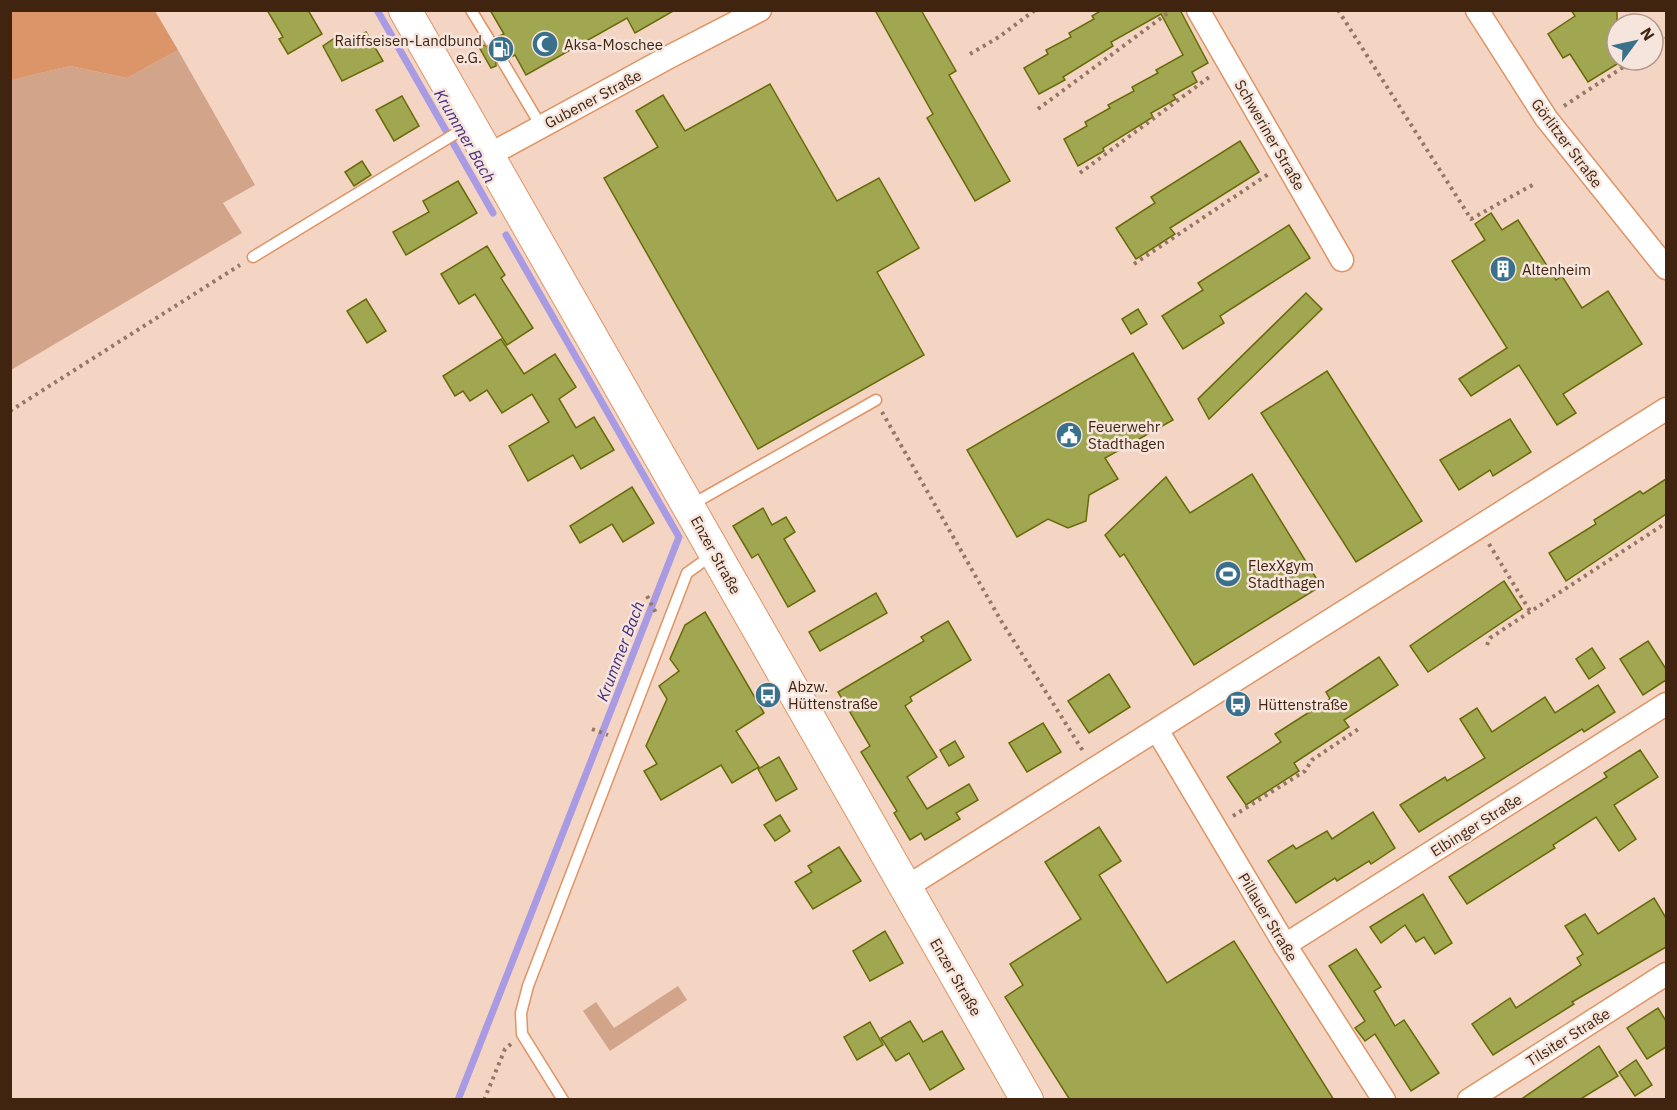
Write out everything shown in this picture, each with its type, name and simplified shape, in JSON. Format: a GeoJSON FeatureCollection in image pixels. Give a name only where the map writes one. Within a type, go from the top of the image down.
{"type":"FeatureCollection","features":[{"type":"Feature","properties":{"kind":"main road","name":"Enzer Straße"},"geometry":{"type":"LineString","coordinates":[[407,11],[457,133],[489,155],[1027,1100]]}},
{"type":"Feature","properties":{"kind":"street","name":"Gubener Straße"},"geometry":{"type":"LineString","coordinates":[[489,155],[760,10]]}},
{"type":"Feature","properties":{"kind":"street","name":"Schweriner Straße"},"geometry":{"type":"LineString","coordinates":[[1198,10],[1342,261]]}},
{"type":"Feature","properties":{"kind":"street","name":"Görlitzer Straße"},"geometry":{"type":"LineString","coordinates":[[1477,10],[1546,118],[1666,268]]}},
{"type":"Feature","properties":{"kind":"street"},"geometry":{"type":"LineString","coordinates":[[905,888],[1666,409]]}},
{"type":"Feature","properties":{"kind":"street","name":"Elbinger Straße"},"geometry":{"type":"LineString","coordinates":[[1285,945],[1666,704]]}},
{"type":"Feature","properties":{"kind":"street","name":"Pillauer Straße"},"geometry":{"type":"LineString","coordinates":[[1157,730],[1285,945],[1384,1100]]}},
{"type":"Feature","properties":{"kind":"street","name":"Tilsiter Straße"},"geometry":{"type":"LineString","coordinates":[[1469,1100],[1666,974]]}},
{"type":"Feature","properties":{"kind":"lane"},"geometry":{"type":"LineString","coordinates":[[471,10],[490,41]]}},
{"type":"Feature","properties":{"kind":"lane"},"geometry":{"type":"LineString","coordinates":[[502,62],[541,126]]}},
{"type":"Feature","properties":{"kind":"lane"},"geometry":{"type":"LineString","coordinates":[[253,257],[457,133]]}},
{"type":"Feature","properties":{"kind":"lane"},"geometry":{"type":"LineString","coordinates":[[689,506],[876,400]]}},
{"type":"Feature","properties":{"kind":"lane"},"geometry":{"type":"LineString","coordinates":[[563,1100],[522,1034],[522,1013],[528,986],[687,573],[714,553]]}},
{"type":"Feature","properties":{"kind":"path"},"geometry":{"type":"LineString","coordinates":[[970,54],[999,37],[1035,10]]}},
{"type":"Feature","properties":{"kind":"path"},"geometry":{"type":"LineString","coordinates":[[1038,109],[1173,10]]}},
{"type":"Feature","properties":{"kind":"path"},"geometry":{"type":"LineString","coordinates":[[1338,10],[1472,219],[1536,183]]}},
{"type":"Feature","properties":{"kind":"path"},"geometry":{"type":"LineString","coordinates":[[1080,173],[1228,63]]}},
{"type":"Feature","properties":{"kind":"path"},"geometry":{"type":"LineString","coordinates":[[1546,118],[1616,72]]}},
{"type":"Feature","properties":{"kind":"path"},"geometry":{"type":"LineString","coordinates":[[1134,264],[1286,163]]}},
{"type":"Feature","properties":{"kind":"path"},"geometry":{"type":"LineString","coordinates":[[10,411],[253,257]]}},
{"type":"Feature","properties":{"kind":"path"},"geometry":{"type":"LineString","coordinates":[[876,400],[1000,619],[1095,770]]}},
{"type":"Feature","properties":{"kind":"path"},"geometry":{"type":"LineString","coordinates":[[1488,645],[1490,638],[1666,523]]}},
{"type":"Feature","properties":{"kind":"path"},"geometry":{"type":"LineString","coordinates":[[1479,528],[1530,611]]}},
{"type":"Feature","properties":{"kind":"path"},"geometry":{"type":"LineString","coordinates":[[647,597],[655,610]]}},
{"type":"Feature","properties":{"kind":"path"},"geometry":{"type":"LineString","coordinates":[[1215,828],[1305,771],[1312,760],[1360,728]]}},
{"type":"Feature","properties":{"kind":"path"},"geometry":{"type":"LineString","coordinates":[[592,729],[615,738]]}},
{"type":"Feature","properties":{"kind":"path"},"geometry":{"type":"LineString","coordinates":[[484,1100],[505,1049],[522,1034]]}},
{"type":"Feature","properties":{"kind":"shaded area"},"geometry":{"type":"Polygon","coordinates":[[[10,11],[155,11],[178,50],[127,78],[70,66],[11,80],[10,11]]]}},
{"type":"Feature","properties":{"kind":"shaded area"},"geometry":{"type":"Polygon","coordinates":[[[178,50],[255,185],[223,203],[242,233],[11,370],[10,80],[70,66],[127,78],[178,50]]]}},
{"type":"Feature","properties":{"kind":"shaded area"},"geometry":{"type":"Polygon","coordinates":[[[678,986],[687,1000],[610,1051],[583,1011],[596,1002],[614,1028],[678,986]]]}},
{"type":"Feature","properties":{"kind":"building"},"geometry":{"type":"Polygon","coordinates":[[[267,10],[308,10],[322,34],[288,54],[279,39],[283,37],[267,10]]]}},
{"type":"Feature","properties":{"kind":"building","name":"Aksa-Moschee"},"geometry":{"type":"Polygon","coordinates":[[[490,10],[675,10],[635,33],[627,18],[526,75],[515,55],[509,58],[500,55],[496,59],[496,66],[491,68],[479,47],[483,45],[493,48],[497,44],[497,37],[504,34],[490,10]]]}},
{"type":"Feature","properties":{"kind":"building"},"geometry":{"type":"Polygon","coordinates":[[[875,10],[921,10],[956,71],[949,75],[1010,181],[975,201],[927,118],[933,114],[875,10]]]}},
{"type":"Feature","properties":{"kind":"building"},"geometry":{"type":"Polygon","coordinates":[[[1102,10],[1180,10],[1208,63],[1192,72],[1197,82],[1173,95],[1176,99],[1151,113],[1153,117],[1078,166],[1064,139],[1087,126],[1085,122],[1110,108],[1108,105],[1134,91],[1132,87],[1158,73],[1156,70],[1183,55],[1161,14],[1111,42],[1113,46],[1063,77],[1065,80],[1039,94],[1024,68],[1048,54],[1046,50],[1071,37],[1069,33],[1094,19],[1092,16],[1102,10]]]}},
{"type":"Feature","properties":{"kind":"building"},"geometry":{"type":"Polygon","coordinates":[[[1571,10],[1617,10],[1617,12],[1605,12],[1605,71],[1588,82],[1570,54],[1563,58],[1548,34],[1575,16],[1571,10]]]}},
{"type":"Feature","properties":{"kind":"building"},"geometry":{"type":"Polygon","coordinates":[[[366,32],[383,61],[342,81],[323,46],[336,37],[342,45],[366,32]]]}},
{"type":"Feature","properties":{"kind":"building"},"geometry":{"type":"Polygon","coordinates":[[[770,84],[837,201],[879,178],[919,248],[877,272],[924,355],[758,449],[604,178],[658,147],[636,111],[663,95],[685,131],[770,84]]]}},
{"type":"Feature","properties":{"kind":"building"},"geometry":{"type":"Polygon","coordinates":[[[402,96],[419,126],[394,141],[376,110],[402,96]]]}},
{"type":"Feature","properties":{"kind":"building"},"geometry":{"type":"Polygon","coordinates":[[[1240,141],[1259,172],[1170,228],[1175,234],[1136,259],[1116,228],[1155,203],[1151,197],[1240,141]]]}},
{"type":"Feature","properties":{"kind":"building"},"geometry":{"type":"Polygon","coordinates":[[[362,161],[371,175],[354,186],[345,172],[362,161]]]}},
{"type":"Feature","properties":{"kind":"building"},"geometry":{"type":"Polygon","coordinates":[[[458,181],[477,213],[406,255],[393,232],[429,212],[423,201],[458,181]]]}},
{"type":"Feature","properties":{"kind":"building"},"geometry":{"type":"Polygon","coordinates":[[[1491,213],[1502,230],[1518,220],[1556,280],[1562,276],[1582,308],[1608,291],[1642,344],[1563,394],[1576,413],[1557,425],[1519,365],[1471,396],[1459,379],[1507,348],[1452,261],[1485,240],[1475,224],[1491,213]]]}},
{"type":"Feature","properties":{"kind":"building"},"geometry":{"type":"Polygon","coordinates":[[[1289,225],[1310,258],[1220,316],[1224,323],[1183,349],[1162,316],[1203,290],[1198,283],[1289,225]]]}},
{"type":"Feature","properties":{"kind":"building"},"geometry":{"type":"Polygon","coordinates":[[[487,246],[505,275],[501,278],[533,328],[507,345],[475,294],[459,304],[441,274],[487,246]]]}},
{"type":"Feature","properties":{"kind":"building"},"geometry":{"type":"Polygon","coordinates":[[[1306,293],[1322,309],[1209,419],[1198,399],[1306,293]]]}},
{"type":"Feature","properties":{"kind":"building"},"geometry":{"type":"Polygon","coordinates":[[[366,299],[386,331],[367,343],[347,311],[366,299]]]}},
{"type":"Feature","properties":{"kind":"building"},"geometry":{"type":"Polygon","coordinates":[[[1138,309],[1147,324],[1131,334],[1122,319],[1138,309]]]}},
{"type":"Feature","properties":{"kind":"building"},"geometry":{"type":"Polygon","coordinates":[[[501,339],[524,374],[555,354],[576,387],[559,399],[576,428],[594,417],[614,450],[581,469],[573,455],[528,481],[509,446],[549,422],[532,394],[502,413],[487,390],[470,401],[463,391],[455,396],[443,376],[501,339]]]}},
{"type":"Feature","properties":{"kind":"building","name":"Feuerwehr Stadthagen"},"geometry":{"type":"Polygon","coordinates":[[[1133,353],[1173,420],[1105,458],[1118,479],[1089,495],[1086,521],[1068,528],[1048,519],[1017,537],[967,450],[1133,353]]]}},
{"type":"Feature","properties":{"kind":"building"},"geometry":{"type":"Polygon","coordinates":[[[1327,371],[1422,521],[1356,562],[1261,413],[1327,371]]]}},
{"type":"Feature","properties":{"kind":"building"},"geometry":{"type":"Polygon","coordinates":[[[1510,419],[1531,452],[1493,476],[1490,470],[1459,490],[1440,460],[1510,419]]]}},
{"type":"Feature","properties":{"kind":"building"},"geometry":{"type":"Polygon","coordinates":[[[1252,474],[1321,586],[1194,665],[1124,554],[1120,557],[1105,535],[1166,477],[1190,513],[1252,474]]]}},
{"type":"Feature","properties":{"kind":"building"},"geometry":{"type":"Polygon","coordinates":[[[1666,479],[1666,514],[1566,581],[1549,553],[1596,524],[1594,520],[1640,491],[1643,494],[1666,479]]]}},
{"type":"Feature","properties":{"kind":"building"},"geometry":{"type":"Polygon","coordinates":[[[632,487],[654,523],[623,542],[612,524],[580,543],[570,526],[632,487]]]}},
{"type":"Feature","properties":{"kind":"building"},"geometry":{"type":"Polygon","coordinates":[[[763,508],[772,525],[786,517],[795,532],[784,539],[815,591],[788,607],[758,554],[752,558],[733,526],[763,508]]]}},
{"type":"Feature","properties":{"kind":"building"},"geometry":{"type":"Polygon","coordinates":[[[1504,581],[1522,609],[1428,672],[1410,646],[1504,581]]]}},
{"type":"Feature","properties":{"kind":"building"},"geometry":{"type":"Polygon","coordinates":[[[876,593],[887,613],[820,651],[809,632],[876,593]]]}},
{"type":"Feature","properties":{"kind":"building"},"geometry":{"type":"Polygon","coordinates":[[[705,612],[764,713],[736,731],[759,767],[732,783],[721,765],[661,800],[644,771],[657,764],[646,746],[667,699],[659,686],[679,671],[670,659],[685,625],[705,612]]]}},
{"type":"Feature","properties":{"kind":"building"},"geometry":{"type":"Polygon","coordinates":[[[948,621],[971,660],[910,697],[912,701],[905,706],[937,757],[907,777],[927,809],[969,784],[978,800],[956,813],[960,819],[925,840],[921,833],[910,840],[894,813],[897,811],[861,752],[870,746],[838,692],[924,641],[921,637],[948,621]]]}},
{"type":"Feature","properties":{"kind":"building"},"geometry":{"type":"Polygon","coordinates":[[[1648,641],[1666,669],[1666,680],[1643,695],[1620,659],[1648,641]]]}},
{"type":"Feature","properties":{"kind":"building"},"geometry":{"type":"Polygon","coordinates":[[[1592,648],[1605,668],[1589,679],[1576,659],[1592,648]]]}},
{"type":"Feature","properties":{"kind":"building"},"geometry":{"type":"Polygon","coordinates":[[[1379,657],[1398,685],[1344,720],[1349,727],[1294,763],[1299,771],[1246,805],[1227,777],[1281,742],[1275,734],[1330,699],[1326,692],[1379,657]]]}},
{"type":"Feature","properties":{"kind":"building"},"geometry":{"type":"Polygon","coordinates":[[[1109,674],[1130,707],[1089,733],[1068,701],[1109,674]]]}},
{"type":"Feature","properties":{"kind":"building"},"geometry":{"type":"Polygon","coordinates":[[[1598,685],[1615,712],[1584,732],[1582,729],[1419,832],[1400,805],[1445,777],[1447,781],[1485,758],[1460,719],[1477,708],[1492,732],[1545,697],[1555,713],[1598,685]]]}},
{"type":"Feature","properties":{"kind":"building"},"geometry":{"type":"Polygon","coordinates":[[[1043,723],[1061,752],[1027,772],[1009,743],[1043,723]]]}},
{"type":"Feature","properties":{"kind":"building"},"geometry":{"type":"Polygon","coordinates":[[[955,741],[964,757],[949,766],[940,750],[955,741]]]}},
{"type":"Feature","properties":{"kind":"building"},"geometry":{"type":"Polygon","coordinates":[[[1640,750],[1658,777],[1614,805],[1636,839],[1619,851],[1596,817],[1553,845],[1555,848],[1467,904],[1449,877],[1607,777],[1604,773],[1640,750]]]}},
{"type":"Feature","properties":{"kind":"building"},"geometry":{"type":"Polygon","coordinates":[[[779,757],[797,789],[776,801],[758,769],[779,757]]]}},
{"type":"Feature","properties":{"kind":"building"},"geometry":{"type":"Polygon","coordinates":[[[1373,812],[1395,848],[1371,864],[1369,861],[1337,881],[1335,878],[1296,903],[1268,861],[1293,845],[1296,849],[1327,831],[1332,839],[1373,812]]]}},
{"type":"Feature","properties":{"kind":"building"},"geometry":{"type":"Polygon","coordinates":[[[780,815],[790,831],[775,841],[764,825],[780,815]]]}},
{"type":"Feature","properties":{"kind":"building"},"geometry":{"type":"Polygon","coordinates":[[[1099,827],[1121,861],[1099,875],[1167,983],[1234,941],[1334,1100],[1070,1100],[1005,997],[1023,985],[1010,964],[1081,919],[1045,862],[1099,827]]]}},
{"type":"Feature","properties":{"kind":"building"},"geometry":{"type":"Polygon","coordinates":[[[839,847],[861,881],[813,909],[795,882],[812,872],[808,866],[839,847]]]}},
{"type":"Feature","properties":{"kind":"building"},"geometry":{"type":"Polygon","coordinates":[[[1423,894],[1452,943],[1435,954],[1424,937],[1416,942],[1405,925],[1381,943],[1370,927],[1423,894]]]}},
{"type":"Feature","properties":{"kind":"building"},"geometry":{"type":"Polygon","coordinates":[[[1654,898],[1666,918],[1666,947],[1572,1002],[1574,1004],[1493,1055],[1472,1024],[1510,998],[1516,1008],[1581,965],[1577,958],[1583,954],[1565,926],[1585,914],[1598,934],[1654,898]]]}},
{"type":"Feature","properties":{"kind":"building"},"geometry":{"type":"Polygon","coordinates":[[[885,931],[903,963],[870,981],[853,951],[885,931]]]}},
{"type":"Feature","properties":{"kind":"building"},"geometry":{"type":"Polygon","coordinates":[[[1356,949],[1381,987],[1374,991],[1395,1026],[1404,1020],[1439,1073],[1411,1091],[1375,1034],[1365,1041],[1355,1028],[1365,1021],[1329,966],[1356,949]]]}},
{"type":"Feature","properties":{"kind":"building"},"geometry":{"type":"Polygon","coordinates":[[[1658,1008],[1666,1021],[1666,1047],[1647,1059],[1627,1028],[1658,1008]]]}},
{"type":"Feature","properties":{"kind":"building"},"geometry":{"type":"Polygon","coordinates":[[[910,1021],[923,1042],[942,1031],[964,1069],[930,1090],[909,1053],[896,1061],[881,1038],[910,1021]]]}},
{"type":"Feature","properties":{"kind":"building"},"geometry":{"type":"Polygon","coordinates":[[[870,1022],[883,1045],[857,1060],[844,1037],[870,1022]]]}},
{"type":"Feature","properties":{"kind":"building"},"geometry":{"type":"Polygon","coordinates":[[[1599,1046],[1618,1076],[1579,1100],[1520,1100],[1599,1046]]]}},
{"type":"Feature","properties":{"kind":"building"},"geometry":{"type":"Polygon","coordinates":[[[1636,1060],[1652,1085],[1635,1096],[1619,1072],[1636,1060]]]}},
{"type":"Feature","properties":{"kind":"waterway","name":"Krummer Bach"},"geometry":{"type":"LineString","coordinates":[[377,10],[493,213]]}},
{"type":"Feature","properties":{"kind":"waterway","name":"Krummer Bach"},"geometry":{"type":"LineString","coordinates":[[458,1100],[679,537],[506,235]]}},
{"type":"Feature","properties":{"kind":"place","name":"Aksa-Moschee"},"geometry":{"type":"Point","coordinates":[545,44]}},
{"type":"Feature","properties":{"kind":"place","name":"Raiffseisen-Landbund e.G."},"geometry":{"type":"Point","coordinates":[501,49]}},
{"type":"Feature","properties":{"kind":"place","name":"Altenheim"},"geometry":{"type":"Point","coordinates":[1503,269]}},
{"type":"Feature","properties":{"kind":"place","name":"Feuerwehr Stadthagen"},"geometry":{"type":"Point","coordinates":[1069,435]}},
{"type":"Feature","properties":{"kind":"place","name":"FlexXgym Stadthagen"},"geometry":{"type":"Point","coordinates":[1228,574]}},
{"type":"Feature","properties":{"kind":"place","name":"Abzw. Hüttenstraße"},"geometry":{"type":"Point","coordinates":[768,695]}},
{"type":"Feature","properties":{"kind":"place","name":"Hüttenstraße"},"geometry":{"type":"Point","coordinates":[1238,704]}}]}
